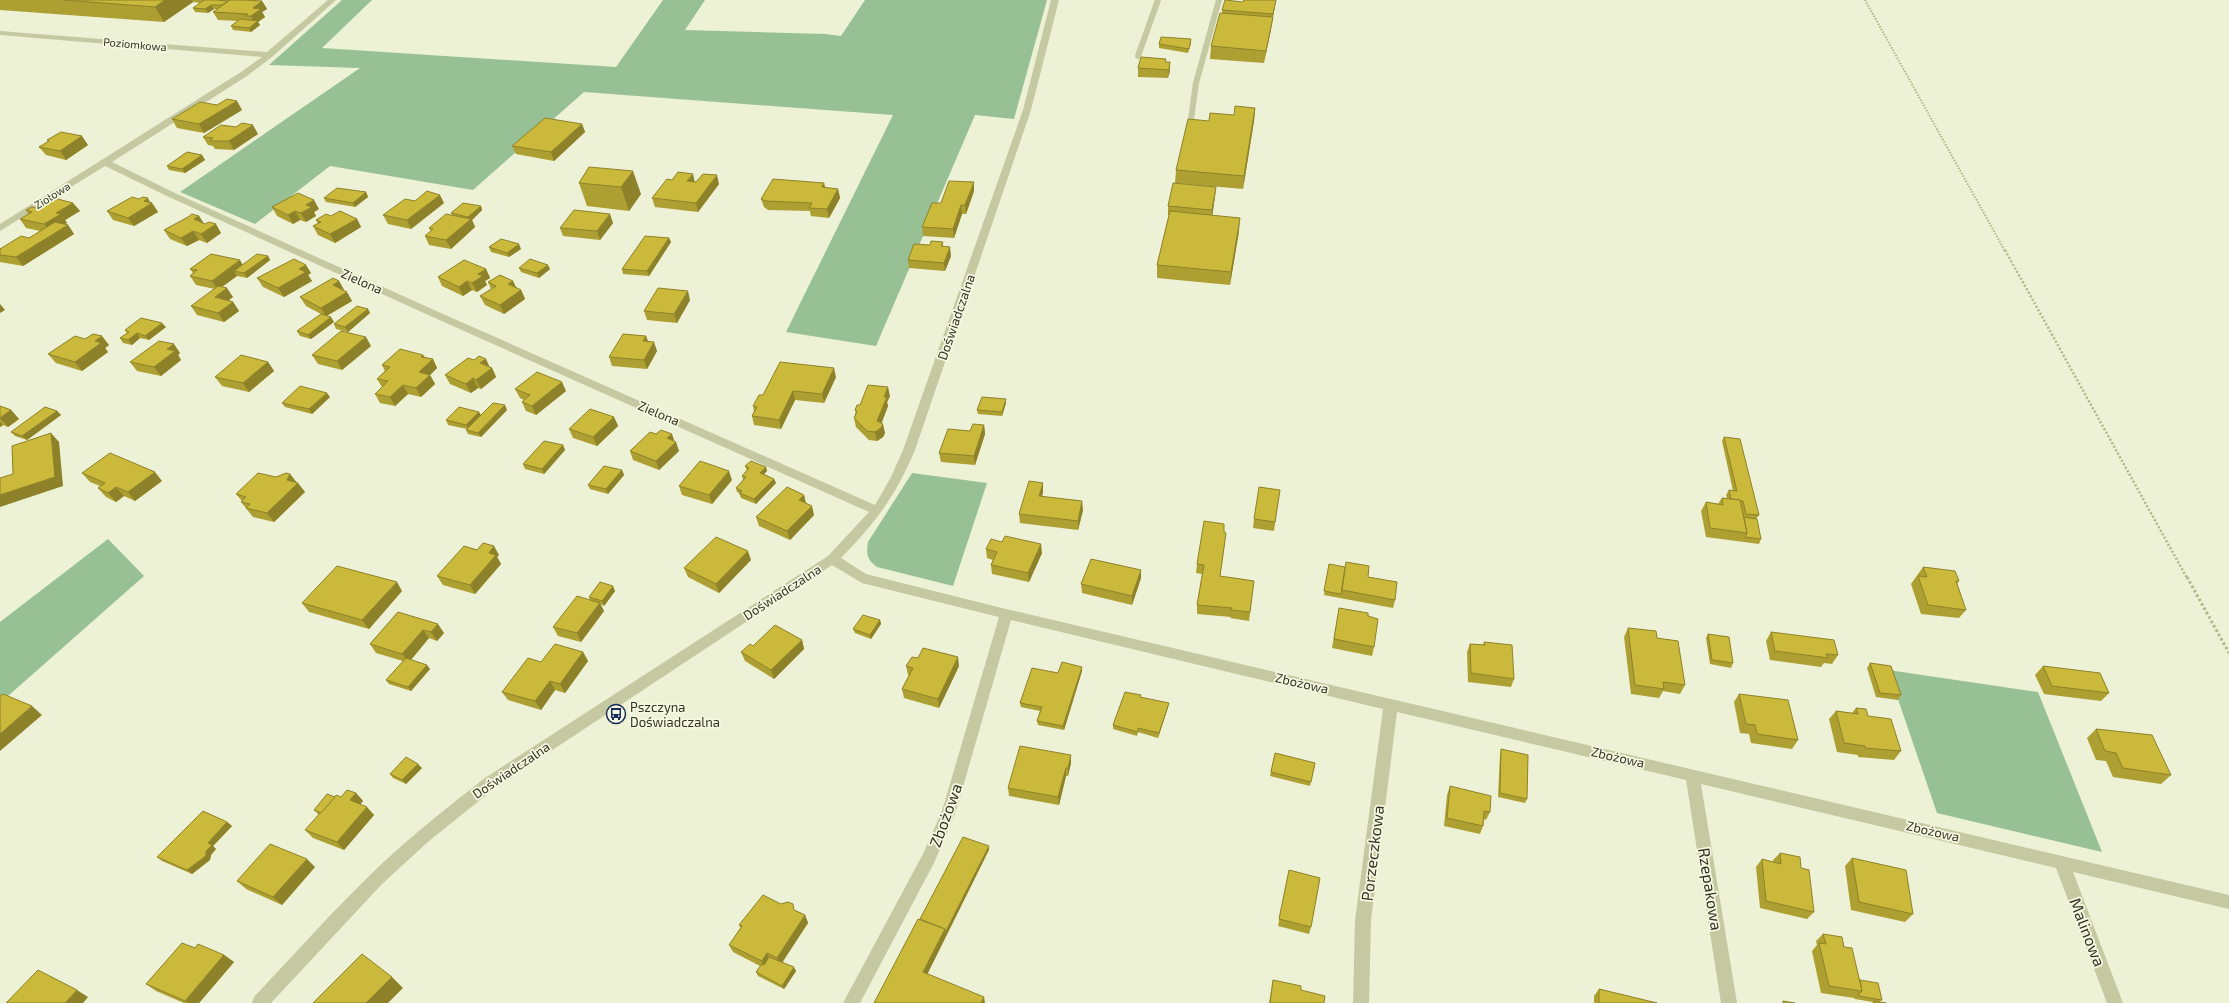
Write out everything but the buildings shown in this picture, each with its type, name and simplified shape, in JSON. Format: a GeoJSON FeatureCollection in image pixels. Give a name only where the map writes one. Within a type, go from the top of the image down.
{"type":"FeatureCollection","features":[{"type":"Feature","properties":{"kind":"street"},"geometry":{"type":"LineString","coordinates":[[105,162],[244,74],[269,55],[332,0]]}},
{"type":"Feature","properties":{"kind":"street","name":"Doświadczalna"},"geometry":{"type":"LineString","coordinates":[[260,1003],[362,894],[414,844],[457,808],[490,783],[832,559],[859,532],[877,510],[897,478],[909,450],[944,353],[1027,110],[1056,0]]}},
{"type":"Feature","properties":{"kind":"street","name":"Poziomkowa"},"geometry":{"type":"LineString","coordinates":[[0,33],[269,55]]}},
{"type":"Feature","properties":{"kind":"street","name":"Zielona"},"geometry":{"type":"LineString","coordinates":[[105,162],[172,195],[343,273],[877,510]]}},
{"type":"Feature","properties":{"kind":"street","name":"Ziołowa"},"geometry":{"type":"LineString","coordinates":[[0,228],[105,162]]}},
{"type":"Feature","properties":{"kind":"street","name":"Zbożowa"},"geometry":{"type":"LineString","coordinates":[[832,559],[862,578],[1006,614],[2061,861],[2229,902]]}},
{"type":"Feature","properties":{"kind":"street","name":"Zbożowa"},"geometry":{"type":"LineString","coordinates":[[851,1003],[929,858],[949,811],[1006,614]]}},
{"type":"Feature","properties":{"kind":"street","name":"Porzeczkowa"},"geometry":{"type":"LineString","coordinates":[[1361,1003],[1363,920],[1391,704]]}},
{"type":"Feature","properties":{"kind":"street","name":"Rzepakowa"},"geometry":{"type":"LineString","coordinates":[[1692,775],[1729,1003]]}},
{"type":"Feature","properties":{"kind":"street","name":"Malinowa"},"geometry":{"type":"LineString","coordinates":[[2061,861],[2115,1003]]}},
{"type":"Feature","properties":{"kind":"lane"},"geometry":{"type":"LineString","coordinates":[[1138,56],[1158,0]]}},
{"type":"Feature","properties":{"kind":"lane"},"geometry":{"type":"LineString","coordinates":[[1191,119],[1196,83],[1220,0]]}},
{"type":"Feature","properties":{"kind":"path"},"geometry":{"type":"LineString","coordinates":[[1865,0],[2229,653]]}},
{"type":"Feature","properties":{"kind":"green space"},"geometry":{"type":"Polygon","coordinates":[[[342,0],[372,0],[322,48],[616,67],[663,0],[705,0],[685,30],[825,34],[841,36],[865,0],[1047,0],[1014,119],[975,115],[876,346],[786,332],[893,115],[584,92],[473,190],[330,166],[255,224],[180,192],[360,68],[269,65],[342,0]]]}},
{"type":"Feature","properties":{"kind":"green space"},"geometry":{"type":"Polygon","coordinates":[[[912,473],[987,483],[953,586],[877,567],[869,559],[867,550],[868,542],[912,473]]]}},
{"type":"Feature","properties":{"kind":"green space"},"geometry":{"type":"Polygon","coordinates":[[[108,539],[144,576],[0,703],[0,622],[108,539]]]}},
{"type":"Feature","properties":{"kind":"green space"},"geometry":{"type":"Polygon","coordinates":[[[1888,670],[2038,692],[2102,852],[1937,813],[1888,670]]]}},
{"type":"Feature","properties":{"kind":"place","name":"Pszczyna Doświadczalna"},"geometry":{"type":"Point","coordinates":[616,714]}}]}
